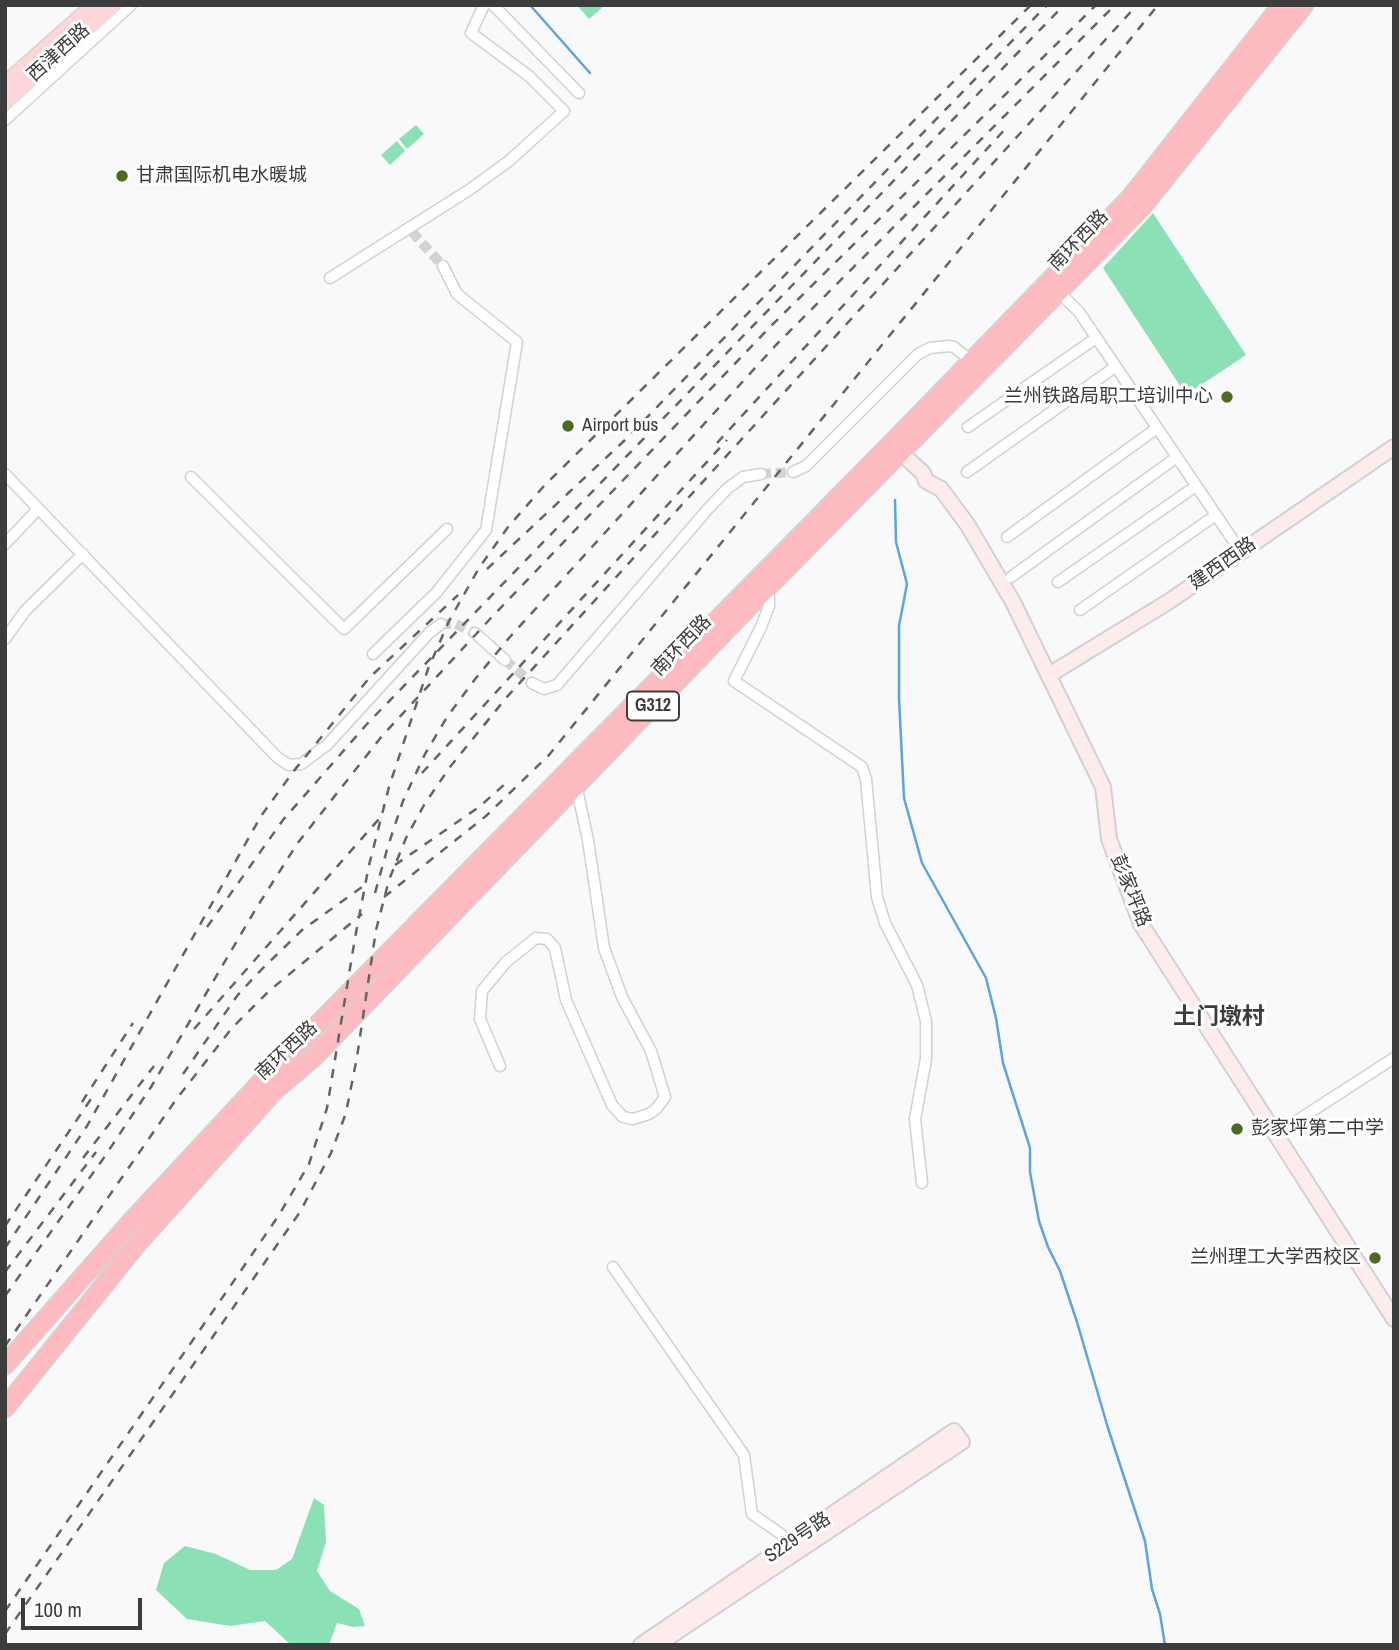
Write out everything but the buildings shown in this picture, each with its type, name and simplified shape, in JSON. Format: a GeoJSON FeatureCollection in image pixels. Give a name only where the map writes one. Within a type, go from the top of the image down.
{"type":"FeatureCollection","features":[{"type":"Feature","properties":{"kind":"highway","name":"南环西路"},"geometry":{"type":"LineString","coordinates":[[5,1408],[136,1244],[275,1090],[314,1057],[901,452],[1055,287],[1131,197],[1282,5]]}},
{"type":"Feature","properties":{"kind":"highway","name":"南环西路"},"geometry":{"type":"LineString","coordinates":[[5,1365],[131,1222],[264,1079],[971,361],[1142,207],[1304,5]]}},
{"type":"Feature","properties":{"kind":"main road","name":"西津西路"},"geometry":{"type":"LineString","coordinates":[[5,85],[95,5]]}},
{"type":"Feature","properties":{"kind":"main road","name":"西津西路"},"geometry":{"type":"LineString","coordinates":[[5,102],[113,5]]}},
{"type":"Feature","properties":{"kind":"street"},"geometry":{"type":"LineString","coordinates":[[5,120],[131,5]]}},
{"type":"Feature","properties":{"kind":"street"},"geometry":{"type":"LineString","coordinates":[[330,278],[410,231],[509,161],[564,111],[529,76],[471,33],[484,5]]}},
{"type":"Feature","properties":{"kind":"street"},"geometry":{"type":"LineString","coordinates":[[493,5],[579,93]]}},
{"type":"Feature","properties":{"kind":"street"},"geometry":{"type":"LineString","coordinates":[[373,654],[436,593],[486,530],[517,342],[457,294],[443,266]]}},
{"type":"Feature","properties":{"kind":"street"},"geometry":{"type":"LineString","coordinates":[[1055,287],[1079,312],[1241,552]]}},
{"type":"Feature","properties":{"kind":"street"},"geometry":{"type":"LineString","coordinates":[[968,427],[1096,338]]}},
{"type":"Feature","properties":{"kind":"street"},"geometry":{"type":"LineString","coordinates":[[793,472],[806,466],[918,354],[930,348],[948,346],[954,347],[971,361]]}},
{"type":"Feature","properties":{"kind":"street"},"geometry":{"type":"LineString","coordinates":[[968,472],[1115,367]]}},
{"type":"Feature","properties":{"kind":"street"},"geometry":{"type":"LineString","coordinates":[[1007,537],[1157,428]]}},
{"type":"Feature","properties":{"kind":"street","name":"建西西路"},"geometry":{"type":"LineString","coordinates":[[1049,676],[1168,602],[1394,447]]}},
{"type":"Feature","properties":{"kind":"street","name":"彭家坪路"},"geometry":{"type":"LineString","coordinates":[[901,452],[923,473],[926,481],[941,489],[967,524],[1013,602],[1104,787],[1109,839],[1142,924],[1394,1319]]}},
{"type":"Feature","properties":{"kind":"street"},"geometry":{"type":"LineString","coordinates":[[1011,577],[1177,457]]}},
{"type":"Feature","properties":{"kind":"street"},"geometry":{"type":"LineString","coordinates":[[5,474],[278,758],[289,765],[301,764],[327,745],[430,632],[441,624]]}},
{"type":"Feature","properties":{"kind":"street"},"geometry":{"type":"LineString","coordinates":[[531,683],[544,689],[557,685],[721,496],[743,477],[761,474]]}},
{"type":"Feature","properties":{"kind":"street"},"geometry":{"type":"LineString","coordinates":[[191,477],[344,629],[447,529]]}},
{"type":"Feature","properties":{"kind":"street"},"geometry":{"type":"LineString","coordinates":[[1058,582],[1196,486]]}},
{"type":"Feature","properties":{"kind":"street"},"geometry":{"type":"LineString","coordinates":[[5,544],[38,509]]}},
{"type":"Feature","properties":{"kind":"street"},"geometry":{"type":"LineString","coordinates":[[1080,610],[1216,515]]}},
{"type":"Feature","properties":{"kind":"street"},"geometry":{"type":"LineString","coordinates":[[5,639],[25,611],[83,554]]}},
{"type":"Feature","properties":{"kind":"street"},"geometry":{"type":"LineString","coordinates":[[765,590],[769,597],[769,606],[734,681],[862,767],[866,779],[877,897],[885,923],[917,985],[926,1021],[926,1059],[915,1119],[922,1183]]}},
{"type":"Feature","properties":{"kind":"street"},"geometry":{"type":"LineString","coordinates":[[475,634],[505,660]]}},
{"type":"Feature","properties":{"kind":"street"},"geometry":{"type":"LineString","coordinates":[[500,1066],[480,1019],[482,991],[506,962],[536,938],[547,939],[555,948],[566,1000],[612,1105],[623,1117],[633,1119],[649,1114],[665,1097],[651,1051],[622,997],[604,948],[588,840],[576,784]]}},
{"type":"Feature","properties":{"kind":"street"},"geometry":{"type":"LineString","coordinates":[[1275,1135],[1394,1058]]}},
{"type":"Feature","properties":{"kind":"street"},"geometry":{"type":"LineString","coordinates":[[613,1267],[744,1455],[752,1514],[780,1534],[793,1548]]}},
{"type":"Feature","properties":{"kind":"street","name":"S229号路"},"geometry":{"type":"LineString","coordinates":[[641,1645],[793,1548],[958,1437]]}},
{"type":"Feature","properties":{"kind":"street","name":"S229号路"},"geometry":{"type":"LineString","coordinates":[[657,1645],[793,1548]]}},
{"type":"Feature","properties":{"kind":"green space"},"geometry":{"type":"Polygon","coordinates":[[[577,5],[600,5],[602,8],[589,19],[577,5]]]}},
{"type":"Feature","properties":{"kind":"green space"},"geometry":{"type":"Polygon","coordinates":[[[416,125],[424,134],[407,149],[399,139],[416,125]]]}},
{"type":"Feature","properties":{"kind":"green space"},"geometry":{"type":"Polygon","coordinates":[[[397,141],[405,151],[390,165],[381,155],[397,141]]]}},
{"type":"Feature","properties":{"kind":"green space"},"geometry":{"type":"Polygon","coordinates":[[[1153,213],[1246,355],[1186,395],[1103,268],[1153,213]]]}},
{"type":"Feature","properties":{"kind":"green space"},"geometry":{"type":"Polygon","coordinates":[[[314,1498],[324,1505],[326,1542],[317,1571],[330,1591],[359,1609],[365,1626],[353,1627],[337,1623],[329,1645],[291,1645],[265,1621],[230,1626],[187,1619],[156,1590],[164,1563],[185,1546],[216,1554],[250,1570],[276,1570],[292,1559],[314,1498]]]}},
{"type":"Feature","properties":{"kind":"waterway"},"geometry":{"type":"LineString","coordinates":[[530,5],[590,73]]}},
{"type":"Feature","properties":{"kind":"waterway"},"geometry":{"type":"LineString","coordinates":[[895,500],[896,542],[907,584],[899,626],[899,699],[904,798],[922,863],[986,978],[1003,1063],[1030,1148],[1030,1172],[1039,1221],[1077,1322],[1145,1541],[1152,1589],[1160,1614],[1165,1645]]}},
{"type":"Feature","properties":{"kind":"tunnel"},"geometry":{"type":"LineString","coordinates":[[412,232],[443,266]]}},
{"type":"Feature","properties":{"kind":"tunnel"},"geometry":{"type":"LineString","coordinates":[[761,474],[793,472]]}},
{"type":"Feature","properties":{"kind":"tunnel"},"geometry":{"type":"LineString","coordinates":[[441,624],[456,624],[475,633]]}},
{"type":"Feature","properties":{"kind":"tunnel"},"geometry":{"type":"LineString","coordinates":[[505,660],[532,683]]}},
{"type":"Feature","properties":{"kind":"railway"},"geometry":{"type":"LineString","coordinates":[[5,1611],[279,1215],[309,1164],[327,1108],[369,865],[389,787],[428,669],[449,621],[479,568],[508,527],[544,486],[1031,5]]}},
{"type":"Feature","properties":{"kind":"railway"},"geometry":{"type":"LineString","coordinates":[[487,569],[625,440],[1047,5]]}},
{"type":"Feature","properties":{"kind":"railway"},"geometry":{"type":"LineString","coordinates":[[207,927],[283,820],[367,724],[1064,5]]}},
{"type":"Feature","properties":{"kind":"railway"},"geometry":{"type":"LineString","coordinates":[[5,1296],[151,1087],[297,844],[382,736],[490,619],[770,327],[1096,5]]}},
{"type":"Feature","properties":{"kind":"railway"},"geometry":{"type":"LineString","coordinates":[[375,893],[403,801],[425,754],[447,717],[509,638],[776,345],[1115,5]]}},
{"type":"Feature","properties":{"kind":"railway"},"geometry":{"type":"LineString","coordinates":[[5,1634],[300,1212],[331,1153],[346,1113],[376,930],[389,880],[406,838],[450,767],[506,698],[1137,5]]}},
{"type":"Feature","properties":{"kind":"railway"},"geometry":{"type":"LineString","coordinates":[[384,897],[486,816],[549,755],[1158,5]]}},
{"type":"Feature","properties":{"kind":"railway"},"geometry":{"type":"LineString","coordinates":[[717,443],[1008,126]]}},
{"type":"Feature","properties":{"kind":"railway"},"geometry":{"type":"LineString","coordinates":[[422,773],[727,440]]}},
{"type":"Feature","properties":{"kind":"railway"},"geometry":{"type":"LineString","coordinates":[[5,1248],[87,1126],[261,816],[370,677],[458,595]]}},
{"type":"Feature","properties":{"kind":"railway"},"geometry":{"type":"LineString","coordinates":[[395,865],[479,807],[505,784]]}},
{"type":"Feature","properties":{"kind":"railway"},"geometry":{"type":"LineString","coordinates":[[194,1029],[379,819]]}},
{"type":"Feature","properties":{"kind":"railway"},"geometry":{"type":"LineString","coordinates":[[183,1074],[237,996],[257,974],[302,930],[369,882]]}},
{"type":"Feature","properties":{"kind":"railway"},"geometry":{"type":"LineString","coordinates":[[5,1346],[175,1101],[232,1028],[269,991],[362,914]]}},
{"type":"Feature","properties":{"kind":"railway"},"geometry":{"type":"LineString","coordinates":[[82,1102],[133,1023]]}},
{"type":"Feature","properties":{"kind":"railway"},"geometry":{"type":"LineString","coordinates":[[83,1158],[154,1066]]}},
{"type":"Feature","properties":{"kind":"railway"},"geometry":{"type":"LineString","coordinates":[[5,1226],[93,1096]]}},
{"type":"Feature","properties":{"kind":"railway"},"geometry":{"type":"LineString","coordinates":[[5,1272],[96,1152]]}},
{"type":"Feature","properties":{"kind":"place","name":"甘肃国际机电水暖城"},"geometry":{"type":"Point","coordinates":[122,176]}},
{"type":"Feature","properties":{"kind":"place","name":"兰州铁路局职工培训中心"},"geometry":{"type":"Point","coordinates":[1227,397]}},
{"type":"Feature","properties":{"kind":"place","name":"Airport bus"},"geometry":{"type":"Point","coordinates":[568,426]}},
{"type":"Feature","properties":{"kind":"place","name":"彭家坪第二中学"},"geometry":{"type":"Point","coordinates":[1237,1129]}},
{"type":"Feature","properties":{"kind":"place","name":"兰州理工大学西校区"},"geometry":{"type":"Point","coordinates":[1375,1258]}},
{"type":"Feature","properties":{"kind":"district","name":"土门墩村"},"geometry":{"type":"Point","coordinates":[1219,1018]}}]}
